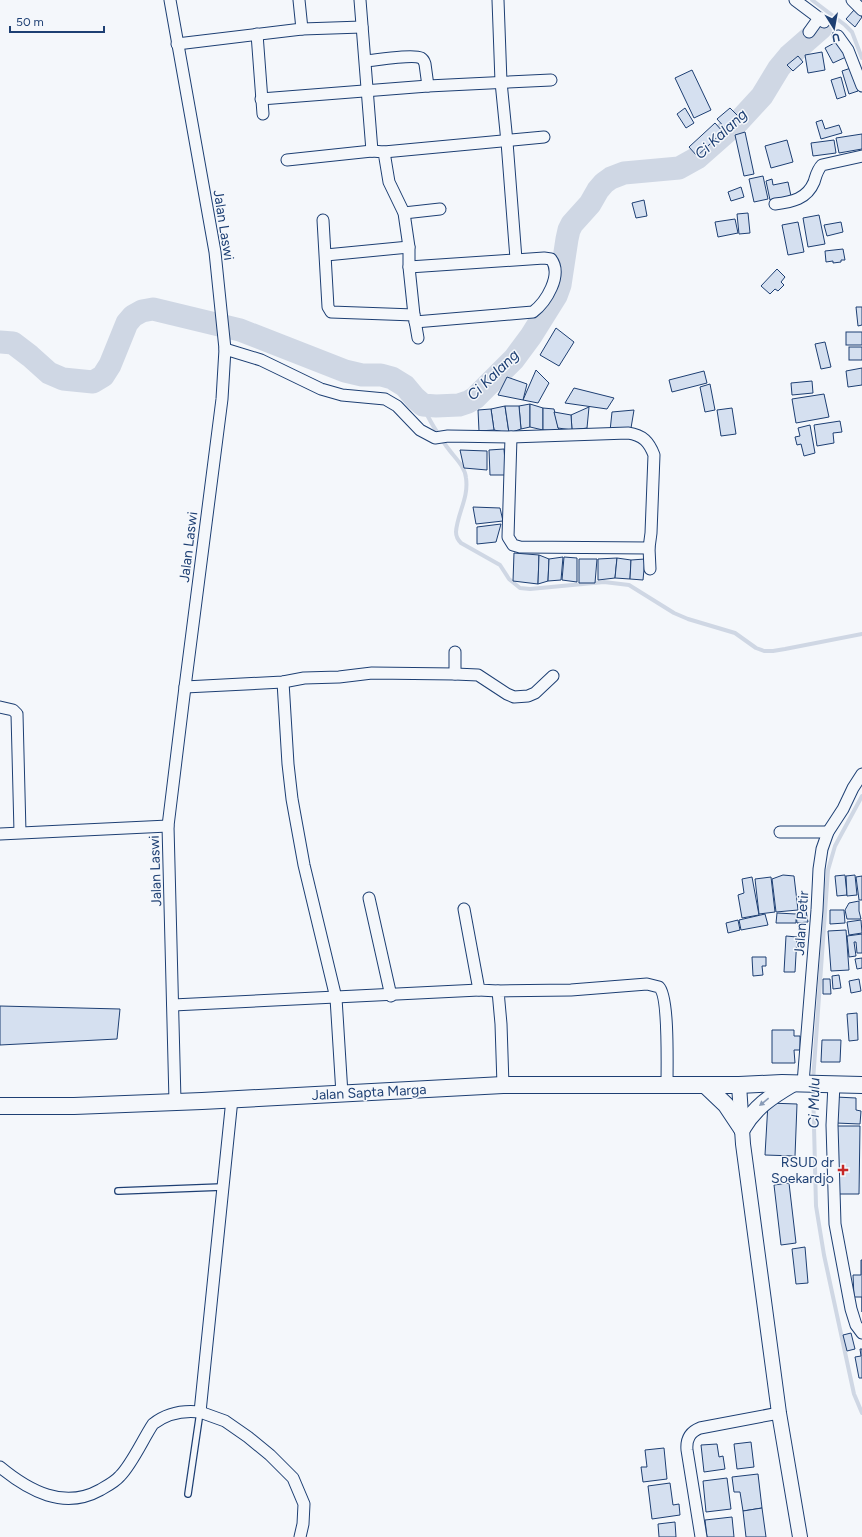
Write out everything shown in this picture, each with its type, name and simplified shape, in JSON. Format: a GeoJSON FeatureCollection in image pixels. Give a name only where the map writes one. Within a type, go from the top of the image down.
{"type":"FeatureCollection","features":[{"type":"Feature","properties":{"kind":"main road","name":"Jalan Sapta Marga"},"geometry":{"type":"LineString","coordinates":[[0,1106],[74,1106],[503,1085],[739,1085],[801,1083],[862,1085]]}},
{"type":"Feature","properties":{"kind":"main road"},"geometry":{"type":"LineString","coordinates":[[705,1085],[726,1105],[742,1129],[749,1116],[774,1094],[801,1083]]}},
{"type":"Feature","properties":{"kind":"street","name":"Jalan Laswi"},"geometry":{"type":"LineString","coordinates":[[170,0],[215,252],[224,344],[222,400],[184,687],[168,826],[174,1005],[175,1101]]}},
{"type":"Feature","properties":{"kind":"street"},"geometry":{"type":"LineString","coordinates":[[299,0],[302,29]]}},
{"type":"Feature","properties":{"kind":"street"},"geometry":{"type":"LineString","coordinates":[[360,0],[372,151]]}},
{"type":"Feature","properties":{"kind":"street"},"geometry":{"type":"LineString","coordinates":[[498,0],[501,82],[516,259]]}},
{"type":"Feature","properties":{"kind":"street"},"geometry":{"type":"LineString","coordinates":[[796,0],[821,20],[809,32]]}},
{"type":"Feature","properties":{"kind":"street"},"geometry":{"type":"LineString","coordinates":[[852,0],[862,10]]}},
{"type":"Feature","properties":{"kind":"street"},"geometry":{"type":"LineString","coordinates":[[177,44],[302,29],[362,27]]}},
{"type":"Feature","properties":{"kind":"street"},"geometry":{"type":"LineString","coordinates":[[257,34],[263,114]]}},
{"type":"Feature","properties":{"kind":"street"},"geometry":{"type":"LineString","coordinates":[[838,36],[848,50],[862,86]]}},
{"type":"Feature","properties":{"kind":"street"},"geometry":{"type":"LineString","coordinates":[[366,61],[409,57],[421,58],[425,64],[428,86]]}},
{"type":"Feature","properties":{"kind":"street"},"geometry":{"type":"LineString","coordinates":[[261,99],[367,92],[428,86],[551,80]]}},
{"type":"Feature","properties":{"kind":"street"},"geometry":{"type":"LineString","coordinates":[[287,160],[372,151],[384,152],[544,138]]}},
{"type":"Feature","properties":{"kind":"street"},"geometry":{"type":"LineString","coordinates":[[384,152],[389,182],[404,213],[409,247],[409,267],[414,318],[418,338]]}},
{"type":"Feature","properties":{"kind":"street"},"geometry":{"type":"LineString","coordinates":[[775,204],[792,202],[804,196],[810,190],[816,173],[822,165],[862,156]]}},
{"type":"Feature","properties":{"kind":"street"},"geometry":{"type":"LineString","coordinates":[[404,213],[440,209]]}},
{"type":"Feature","properties":{"kind":"street"},"geometry":{"type":"LineString","coordinates":[[323,220],[328,307],[331,312],[414,318],[533,312],[538,308],[548,293],[554,278],[554,265],[551,259],[548,258],[409,267]]}},
{"type":"Feature","properties":{"kind":"street"},"geometry":{"type":"LineString","coordinates":[[326,255],[409,247]]}},
{"type":"Feature","properties":{"kind":"street"},"geometry":{"type":"LineString","coordinates":[[224,344],[321,389],[342,395],[385,398],[397,406],[420,430],[435,438],[448,436],[511,437],[628,433],[641,436],[650,445],[654,455],[651,533],[648,548],[650,569]]}},
{"type":"Feature","properties":{"kind":"street"},"geometry":{"type":"LineString","coordinates":[[511,437],[508,537],[513,545],[520,547],[648,548]]}},
{"type":"Feature","properties":{"kind":"street"},"geometry":{"type":"LineString","coordinates":[[455,652],[455,674]]}},
{"type":"Feature","properties":{"kind":"street"},"geometry":{"type":"LineString","coordinates":[[184,687],[283,682],[304,678],[339,677],[372,673],[455,674],[478,675],[514,697],[528,696],[535,693],[553,676]]}},
{"type":"Feature","properties":{"kind":"street"},"geometry":{"type":"LineString","coordinates":[[283,682],[288,764],[296,823],[304,865],[336,998],[342,1094]]}},
{"type":"Feature","properties":{"kind":"street"},"geometry":{"type":"LineString","coordinates":[[0,707],[13,710],[17,714],[20,832]]}},
{"type":"Feature","properties":{"kind":"street","name":"Jalan Petir"},"geometry":{"type":"LineString","coordinates":[[801,1083],[817,910],[819,869],[822,849],[828,832],[843,809],[853,788],[862,774]]}},
{"type":"Feature","properties":{"kind":"street"},"geometry":{"type":"LineString","coordinates":[[0,834],[168,826]]}},
{"type":"Feature","properties":{"kind":"street"},"geometry":{"type":"LineString","coordinates":[[780,832],[828,832]]}},
{"type":"Feature","properties":{"kind":"street"},"geometry":{"type":"LineString","coordinates":[[369,898],[391,996]]}},
{"type":"Feature","properties":{"kind":"street"},"geometry":{"type":"LineString","coordinates":[[464,909],[479,990]]}},
{"type":"Feature","properties":{"kind":"street"},"geometry":{"type":"LineString","coordinates":[[174,1005],[391,996],[479,990],[571,990],[647,984],[660,987],[664,994],[666,1011],[667,1084]]}},
{"type":"Feature","properties":{"kind":"street"},"geometry":{"type":"LineString","coordinates":[[498,991],[501,1024],[503,1085]]}},
{"type":"Feature","properties":{"kind":"street"},"geometry":{"type":"LineString","coordinates":[[832,1084],[835,1224],[851,1308],[856,1325],[862,1333]]}},
{"type":"Feature","properties":{"kind":"street"},"geometry":{"type":"LineString","coordinates":[[739,1085],[742,1129],[779,1413],[800,1537]]}},
{"type":"Feature","properties":{"kind":"street"},"geometry":{"type":"LineString","coordinates":[[200,1412],[232,1099]]}},
{"type":"Feature","properties":{"kind":"street"},"geometry":{"type":"LineString","coordinates":[[0,1467],[29,1487],[58,1498],[71,1499],[86,1496],[106,1487],[120,1476],[153,1424],[159,1419],[179,1412],[200,1412],[225,1421],[248,1437],[270,1455],[293,1478],[304,1504],[303,1524],[300,1537]]}},
{"type":"Feature","properties":{"kind":"street"},"geometry":{"type":"LineString","coordinates":[[701,1537],[687,1450],[689,1435],[700,1428],[779,1413]]}},
{"type":"Feature","properties":{"kind":"lane"},"geometry":{"type":"LineString","coordinates":[[118,1191],[222,1187]]}},
{"type":"Feature","properties":{"kind":"lane"},"geometry":{"type":"LineString","coordinates":[[188,1494],[200,1412]]}},
{"type":"Feature","properties":{"kind":"building"},"geometry":{"type":"Polygon","coordinates":[[[854,10],[862,17],[855,27],[846,19],[854,10]]]}},
{"type":"Feature","properties":{"kind":"building"},"geometry":{"type":"Polygon","coordinates":[[[838,41],[846,57],[833,63],[825,48],[838,41]]]}},
{"type":"Feature","properties":{"kind":"building"},"geometry":{"type":"Polygon","coordinates":[[[822,52],[825,70],[808,73],[805,55],[822,52]]]}},
{"type":"Feature","properties":{"kind":"building"},"geometry":{"type":"Polygon","coordinates":[[[798,56],[803,62],[793,71],[787,65],[798,56]]]}},
{"type":"Feature","properties":{"kind":"building"},"geometry":{"type":"Polygon","coordinates":[[[851,68],[858,91],[849,94],[842,71],[851,68]]]}},
{"type":"Feature","properties":{"kind":"building"},"geometry":{"type":"Polygon","coordinates":[[[692,70],[711,110],[694,118],[675,78],[692,70]]]}},
{"type":"Feature","properties":{"kind":"building"},"geometry":{"type":"Polygon","coordinates":[[[841,77],[846,96],[837,99],[831,80],[841,77]]]}},
{"type":"Feature","properties":{"kind":"building"},"geometry":{"type":"Polygon","coordinates":[[[685,108],[694,123],[686,128],[677,114],[685,108]]]}},
{"type":"Feature","properties":{"kind":"building"},"geometry":{"type":"Polygon","coordinates":[[[730,108],[739,117],[726,129],[717,119],[730,108]]]}},
{"type":"Feature","properties":{"kind":"building"},"geometry":{"type":"Polygon","coordinates":[[[822,120],[825,129],[839,125],[842,133],[821,139],[816,122],[822,120]]]}},
{"type":"Feature","properties":{"kind":"building"},"geometry":{"type":"Polygon","coordinates":[[[715,123],[723,132],[697,156],[689,147],[715,123]]]}},
{"type":"Feature","properties":{"kind":"building"},"geometry":{"type":"Polygon","coordinates":[[[745,132],[754,174],[744,176],[735,135],[745,132]]]}},
{"type":"Feature","properties":{"kind":"building"},"geometry":{"type":"Polygon","coordinates":[[[862,134],[862,149],[839,153],[836,138],[862,134]]]}},
{"type":"Feature","properties":{"kind":"building"},"geometry":{"type":"Polygon","coordinates":[[[787,140],[793,162],[771,168],[765,146],[787,140]]]}},
{"type":"Feature","properties":{"kind":"building"},"geometry":{"type":"Polygon","coordinates":[[[834,140],[836,153],[813,156],[811,143],[834,140]]]}},
{"type":"Feature","properties":{"kind":"building"},"geometry":{"type":"Polygon","coordinates":[[[763,176],[768,199],[754,202],[749,179],[763,176]]]}},
{"type":"Feature","properties":{"kind":"building"},"geometry":{"type":"Polygon","coordinates":[[[772,179],[773,185],[788,182],[791,196],[770,200],[766,181],[772,179]]]}},
{"type":"Feature","properties":{"kind":"building"},"geometry":{"type":"Polygon","coordinates":[[[741,187],[744,197],[731,201],[728,192],[741,187]]]}},
{"type":"Feature","properties":{"kind":"building"},"geometry":{"type":"Polygon","coordinates":[[[644,200],[647,216],[636,218],[632,203],[644,200]]]}},
{"type":"Feature","properties":{"kind":"building"},"geometry":{"type":"Polygon","coordinates":[[[748,213],[750,233],[739,234],[737,214],[748,213]]]}},
{"type":"Feature","properties":{"kind":"building"},"geometry":{"type":"Polygon","coordinates":[[[819,215],[825,244],[808,247],[803,218],[819,215]]]}},
{"type":"Feature","properties":{"kind":"building"},"geometry":{"type":"Polygon","coordinates":[[[735,219],[738,233],[718,237],[715,222],[735,219]]]}},
{"type":"Feature","properties":{"kind":"building"},"geometry":{"type":"Polygon","coordinates":[[[798,222],[804,252],[788,255],[782,225],[798,222]]]}},
{"type":"Feature","properties":{"kind":"building"},"geometry":{"type":"Polygon","coordinates":[[[841,222],[843,232],[827,236],[824,225],[841,222]]]}},
{"type":"Feature","properties":{"kind":"building"},"geometry":{"type":"Polygon","coordinates":[[[843,249],[845,260],[833,263],[833,261],[826,262],[825,251],[843,249]]]}},
{"type":"Feature","properties":{"kind":"building"},"geometry":{"type":"Polygon","coordinates":[[[777,269],[785,277],[781,282],[784,285],[778,291],[775,289],[770,294],[761,286],[777,269]]]}},
{"type":"Feature","properties":{"kind":"building"},"geometry":{"type":"Polygon","coordinates":[[[856,307],[862,307],[862,325],[858,326],[856,307]]]}},
{"type":"Feature","properties":{"kind":"building"},"geometry":{"type":"Polygon","coordinates":[[[556,328],[574,342],[559,366],[540,355],[556,328]]]}},
{"type":"Feature","properties":{"kind":"building"},"geometry":{"type":"Polygon","coordinates":[[[846,332],[862,332],[862,345],[846,345],[846,332]]]}},
{"type":"Feature","properties":{"kind":"building"},"geometry":{"type":"Polygon","coordinates":[[[825,342],[831,367],[821,369],[815,344],[825,342]]]}},
{"type":"Feature","properties":{"kind":"building"},"geometry":{"type":"Polygon","coordinates":[[[849,347],[862,347],[862,360],[849,360],[849,347]]]}},
{"type":"Feature","properties":{"kind":"building"},"geometry":{"type":"Polygon","coordinates":[[[862,368],[862,385],[848,387],[846,371],[862,368]]]}},
{"type":"Feature","properties":{"kind":"building"},"geometry":{"type":"Polygon","coordinates":[[[536,370],[549,383],[538,403],[523,400],[536,370]]]}},
{"type":"Feature","properties":{"kind":"building"},"geometry":{"type":"Polygon","coordinates":[[[704,371],[707,383],[672,392],[669,380],[704,371]]]}},
{"type":"Feature","properties":{"kind":"building"},"geometry":{"type":"Polygon","coordinates":[[[507,377],[527,384],[523,400],[498,395],[507,377]]]}},
{"type":"Feature","properties":{"kind":"building"},"geometry":{"type":"Polygon","coordinates":[[[812,381],[813,393],[792,395],[791,383],[812,381]]]}},
{"type":"Feature","properties":{"kind":"building"},"geometry":{"type":"Polygon","coordinates":[[[710,384],[715,410],[705,412],[700,387],[710,384]]]}},
{"type":"Feature","properties":{"kind":"building"},"geometry":{"type":"Polygon","coordinates":[[[574,388],[614,398],[607,409],[565,403],[574,388]]]}},
{"type":"Feature","properties":{"kind":"building"},"geometry":{"type":"Polygon","coordinates":[[[824,394],[829,417],[796,423],[792,399],[824,394]]]}},
{"type":"Feature","properties":{"kind":"building"},"geometry":{"type":"Polygon","coordinates":[[[530,404],[530,427],[521,429],[519,406],[530,404]]]}},
{"type":"Feature","properties":{"kind":"building"},"geometry":{"type":"Polygon","coordinates":[[[530,404],[543,408],[543,430],[530,427],[530,404]]]}},
{"type":"Feature","properties":{"kind":"building"},"geometry":{"type":"Polygon","coordinates":[[[505,406],[509,433],[494,430],[491,409],[505,406]]]}},
{"type":"Feature","properties":{"kind":"building"},"geometry":{"type":"Polygon","coordinates":[[[505,406],[519,406],[521,429],[509,433],[505,406]]]}},
{"type":"Feature","properties":{"kind":"building"},"geometry":{"type":"Polygon","coordinates":[[[589,407],[587,428],[572,430],[571,415],[589,407]]]}},
{"type":"Feature","properties":{"kind":"building"},"geometry":{"type":"Polygon","coordinates":[[[543,408],[554,409],[559,431],[543,430],[543,408]]]}},
{"type":"Feature","properties":{"kind":"building"},"geometry":{"type":"Polygon","coordinates":[[[732,408],[736,434],[721,436],[717,410],[732,408]]]}},
{"type":"Feature","properties":{"kind":"building"},"geometry":{"type":"Polygon","coordinates":[[[491,409],[494,430],[479,431],[478,410],[491,409]]]}},
{"type":"Feature","properties":{"kind":"building"},"geometry":{"type":"Polygon","coordinates":[[[634,410],[631,428],[610,431],[612,412],[634,410]]]}},
{"type":"Feature","properties":{"kind":"building"},"geometry":{"type":"Polygon","coordinates":[[[554,412],[571,415],[572,430],[558,428],[554,412]]]}},
{"type":"Feature","properties":{"kind":"building"},"geometry":{"type":"Polygon","coordinates":[[[840,421],[842,432],[833,433],[834,443],[817,446],[814,425],[840,421]]]}},
{"type":"Feature","properties":{"kind":"building"},"geometry":{"type":"Polygon","coordinates":[[[810,425],[815,453],[804,456],[801,444],[797,445],[795,437],[800,436],[798,428],[810,425]]]}},
{"type":"Feature","properties":{"kind":"building"},"geometry":{"type":"Polygon","coordinates":[[[504,449],[506,475],[490,475],[489,450],[504,449]]]}},
{"type":"Feature","properties":{"kind":"building"},"geometry":{"type":"Polygon","coordinates":[[[460,450],[487,451],[487,470],[464,468],[460,450]]]}},
{"type":"Feature","properties":{"kind":"building"},"geometry":{"type":"Polygon","coordinates":[[[473,507],[500,508],[503,521],[476,524],[473,507]]]}},
{"type":"Feature","properties":{"kind":"building"},"geometry":{"type":"Polygon","coordinates":[[[501,524],[496,542],[477,544],[477,527],[501,524]]]}},
{"type":"Feature","properties":{"kind":"building"},"geometry":{"type":"Polygon","coordinates":[[[514,553],[539,555],[538,584],[513,581],[514,553]]]}},
{"type":"Feature","properties":{"kind":"building"},"geometry":{"type":"Polygon","coordinates":[[[539,555],[549,559],[548,581],[538,584],[539,555]]]}},
{"type":"Feature","properties":{"kind":"building"},"geometry":{"type":"Polygon","coordinates":[[[563,557],[561,580],[548,581],[549,559],[563,557]]]}},
{"type":"Feature","properties":{"kind":"building"},"geometry":{"type":"Polygon","coordinates":[[[564,557],[577,558],[577,582],[562,580],[564,557]]]}},
{"type":"Feature","properties":{"kind":"building"},"geometry":{"type":"Polygon","coordinates":[[[617,558],[615,578],[598,580],[598,559],[617,558]]]}},
{"type":"Feature","properties":{"kind":"building"},"geometry":{"type":"Polygon","coordinates":[[[617,558],[631,560],[630,579],[615,578],[617,558]]]}},
{"type":"Feature","properties":{"kind":"building"},"geometry":{"type":"Polygon","coordinates":[[[579,559],[597,559],[595,583],[579,583],[579,559]]]}},
{"type":"Feature","properties":{"kind":"building"},"geometry":{"type":"Polygon","coordinates":[[[645,559],[643,580],[630,579],[631,560],[645,559]]]}},
{"type":"Feature","properties":{"kind":"building"},"geometry":{"type":"Polygon","coordinates":[[[783,875],[794,876],[798,910],[776,912],[772,879],[783,875]]]}},
{"type":"Feature","properties":{"kind":"building"},"geometry":{"type":"Polygon","coordinates":[[[845,875],[847,895],[837,896],[835,876],[845,875]]]}},
{"type":"Feature","properties":{"kind":"building"},"geometry":{"type":"Polygon","coordinates":[[[855,875],[857,895],[847,896],[846,876],[855,875]]]}},
{"type":"Feature","properties":{"kind":"building"},"geometry":{"type":"Polygon","coordinates":[[[862,876],[862,900],[859,900],[856,877],[862,876]]]}},
{"type":"Feature","properties":{"kind":"building"},"geometry":{"type":"Polygon","coordinates":[[[752,877],[759,915],[742,918],[738,895],[744,893],[742,879],[752,877]]]}},
{"type":"Feature","properties":{"kind":"building"},"geometry":{"type":"Polygon","coordinates":[[[771,877],[775,912],[759,914],[755,879],[771,877]]]}},
{"type":"Feature","properties":{"kind":"building"},"geometry":{"type":"Polygon","coordinates":[[[859,901],[861,919],[847,919],[845,910],[849,903],[859,901]]]}},
{"type":"Feature","properties":{"kind":"building"},"geometry":{"type":"Polygon","coordinates":[[[830,910],[844,910],[845,923],[830,924],[830,910]]]}},
{"type":"Feature","properties":{"kind":"building"},"geometry":{"type":"Polygon","coordinates":[[[806,911],[808,922],[797,923],[796,913],[806,911]]]}},
{"type":"Feature","properties":{"kind":"building"},"geometry":{"type":"Polygon","coordinates":[[[777,913],[796,914],[796,923],[776,923],[777,913]]]}},
{"type":"Feature","properties":{"kind":"building"},"geometry":{"type":"Polygon","coordinates":[[[765,914],[768,925],[741,930],[739,920],[765,914]]]}},
{"type":"Feature","properties":{"kind":"building"},"geometry":{"type":"Polygon","coordinates":[[[738,920],[740,930],[728,933],[726,923],[738,920]]]}},
{"type":"Feature","properties":{"kind":"building"},"geometry":{"type":"Polygon","coordinates":[[[861,920],[862,933],[849,935],[847,922],[861,920]]]}},
{"type":"Feature","properties":{"kind":"building"},"geometry":{"type":"Polygon","coordinates":[[[846,930],[849,970],[831,971],[828,931],[846,930]]]}},
{"type":"Feature","properties":{"kind":"building"},"geometry":{"type":"Polygon","coordinates":[[[862,934],[862,953],[857,953],[856,942],[854,942],[856,956],[849,957],[847,936],[862,934]]]}},
{"type":"Feature","properties":{"kind":"building"},"geometry":{"type":"Polygon","coordinates":[[[786,936],[797,937],[795,972],[784,972],[786,936]]]}},
{"type":"Feature","properties":{"kind":"building"},"geometry":{"type":"Polygon","coordinates":[[[752,957],[766,957],[766,966],[762,966],[763,975],[753,976],[752,957]]]}},
{"type":"Feature","properties":{"kind":"building"},"geometry":{"type":"Polygon","coordinates":[[[862,958],[862,968],[857,969],[855,959],[862,958]]]}},
{"type":"Feature","properties":{"kind":"building"},"geometry":{"type":"Polygon","coordinates":[[[839,975],[841,988],[833,989],[832,976],[839,975]]]}},
{"type":"Feature","properties":{"kind":"building"},"geometry":{"type":"Polygon","coordinates":[[[823,979],[830,979],[831,994],[823,994],[823,979]]]}},
{"type":"Feature","properties":{"kind":"building"},"geometry":{"type":"Polygon","coordinates":[[[859,979],[861,991],[851,993],[849,981],[859,979]]]}},
{"type":"Feature","properties":{"kind":"building"},"geometry":{"type":"Polygon","coordinates":[[[0,1006],[120,1009],[117,1039],[0,1045],[0,1006]]]}},
{"type":"Feature","properties":{"kind":"building"},"geometry":{"type":"Polygon","coordinates":[[[857,1013],[858,1040],[849,1041],[847,1014],[857,1013]]]}},
{"type":"Feature","properties":{"kind":"building"},"geometry":{"type":"Polygon","coordinates":[[[772,1030],[794,1030],[794,1036],[800,1036],[800,1050],[794,1050],[795,1063],[772,1063],[772,1030]]]}},
{"type":"Feature","properties":{"kind":"building"},"geometry":{"type":"Polygon","coordinates":[[[822,1040],[841,1040],[840,1062],[821,1062],[822,1040]]]}},
{"type":"Feature","properties":{"kind":"building"},"geometry":{"type":"Polygon","coordinates":[[[836,1097],[856,1098],[856,1110],[861,1111],[860,1124],[836,1123],[836,1097]]]}},
{"type":"Feature","properties":{"kind":"building"},"geometry":{"type":"Polygon","coordinates":[[[768,1103],[797,1104],[795,1156],[765,1155],[768,1103]]]}},
{"type":"Feature","properties":{"kind":"building"},"geometry":{"type":"Polygon","coordinates":[[[836,1126],[860,1126],[859,1194],[835,1194],[836,1126]]]}},
{"type":"Feature","properties":{"kind":"building"},"geometry":{"type":"Polygon","coordinates":[[[789,1183],[796,1243],[781,1245],[774,1185],[789,1183]]]}},
{"type":"Feature","properties":{"kind":"building"},"geometry":{"type":"Polygon","coordinates":[[[805,1247],[808,1283],[796,1284],[792,1249],[805,1247]]]}},
{"type":"Feature","properties":{"kind":"building"},"geometry":{"type":"Polygon","coordinates":[[[861,1260],[862,1297],[854,1297],[853,1275],[861,1275],[861,1260]]]}},
{"type":"Feature","properties":{"kind":"building"},"geometry":{"type":"Polygon","coordinates":[[[851,1333],[855,1349],[847,1351],[843,1335],[851,1333]]]}},
{"type":"Feature","properties":{"kind":"building"},"geometry":{"type":"Polygon","coordinates":[[[860,1349],[862,1349],[862,1378],[859,1378],[855,1357],[861,1356],[860,1349]]]}},
{"type":"Feature","properties":{"kind":"building"},"geometry":{"type":"Polygon","coordinates":[[[751,1442],[754,1467],[737,1469],[734,1444],[751,1442]]]}},
{"type":"Feature","properties":{"kind":"building"},"geometry":{"type":"Polygon","coordinates":[[[717,1444],[719,1457],[723,1456],[725,1469],[704,1472],[701,1445],[717,1444]]]}},
{"type":"Feature","properties":{"kind":"building"},"geometry":{"type":"Polygon","coordinates":[[[664,1448],[667,1479],[643,1482],[641,1467],[647,1467],[645,1450],[664,1448]]]}},
{"type":"Feature","properties":{"kind":"building"},"geometry":{"type":"Polygon","coordinates":[[[758,1474],[762,1508],[743,1511],[740,1492],[734,1492],[732,1477],[758,1474]]]}},
{"type":"Feature","properties":{"kind":"building"},"geometry":{"type":"Polygon","coordinates":[[[727,1478],[731,1509],[706,1512],[703,1481],[727,1478]]]}},
{"type":"Feature","properties":{"kind":"building"},"geometry":{"type":"Polygon","coordinates":[[[670,1483],[673,1505],[679,1504],[680,1515],[652,1519],[648,1486],[670,1483]]]}},
{"type":"Feature","properties":{"kind":"building"},"geometry":{"type":"Polygon","coordinates":[[[762,1508],[766,1537],[746,1537],[743,1511],[762,1508]]]}},
{"type":"Feature","properties":{"kind":"building"},"geometry":{"type":"Polygon","coordinates":[[[732,1517],[734,1537],[707,1537],[705,1520],[732,1517]]]}},
{"type":"Feature","properties":{"kind":"building"},"geometry":{"type":"Polygon","coordinates":[[[675,1522],[676,1537],[659,1537],[658,1524],[675,1522]]]}},
{"type":"Feature","properties":{"kind":"waterway","name":"Ci Mulu"},"geometry":{"type":"LineString","coordinates":[[812,0],[852,32],[862,58]]}},
{"type":"Feature","properties":{"kind":"waterway","name":"Ci Kalang"},"geometry":{"type":"LineString","coordinates":[[0,342],[13,343],[49,373],[63,379],[93,382],[103,376],[110,365],[127,323],[133,316],[142,311],[153,309],[240,330],[345,371],[362,375],[381,375],[392,378],[405,386],[423,405],[459,405],[468,402],[475,398],[514,359],[531,336],[556,296],[560,285],[569,230],[572,224],[590,204],[604,183],[611,178],[624,173],[679,168],[697,158],[739,121],[762,96],[779,68],[789,56],[821,28]]}},
{"type":"Feature","properties":{"kind":"waterway"},"geometry":{"type":"LineString","coordinates":[[423,405],[434,427],[464,470],[466,478],[466,492],[458,519],[456,532],[457,538],[461,543],[500,565],[509,579],[520,588],[530,589],[604,582],[629,585],[674,613],[688,619],[735,633],[756,648],[764,651],[785,649],[862,634]]}},
{"type":"Feature","properties":{"kind":"waterway","name":"Ci Mulu"},"geometry":{"type":"LineString","coordinates":[[813,1081],[828,870],[835,846],[862,796]]}},
{"type":"Feature","properties":{"kind":"waterway","name":"Ci Mulu"},"geometry":{"type":"LineString","coordinates":[[813,1087],[816,1206],[824,1255],[854,1394],[862,1413]]}},
{"type":"Feature","properties":{"kind":"place","name":"RSUD dr Soekardjo"},"geometry":{"type":"Point","coordinates":[843,1170]}}]}
